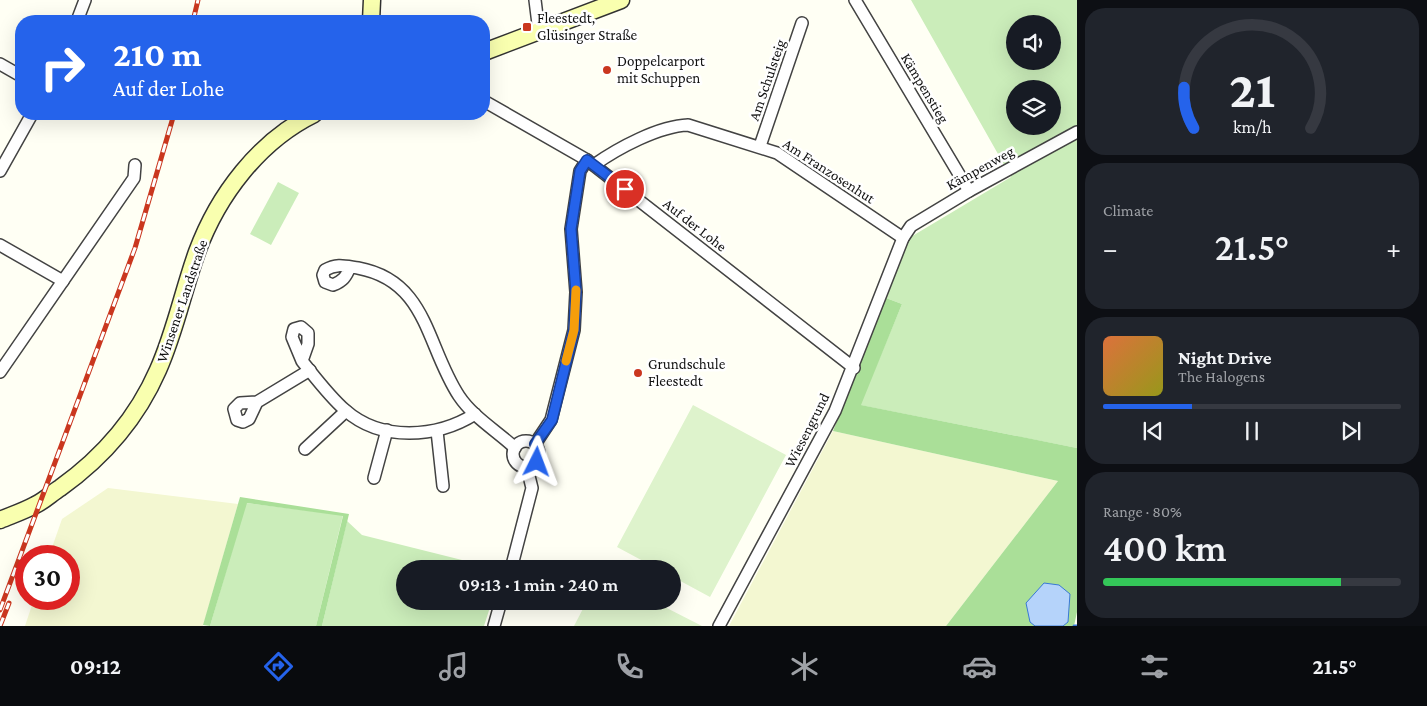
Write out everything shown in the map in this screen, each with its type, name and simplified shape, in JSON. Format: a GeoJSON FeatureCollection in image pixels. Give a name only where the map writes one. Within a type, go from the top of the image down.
{"type":"FeatureCollection","features":[{"type":"Feature","properties":{"kind":"street"},"geometry":{"type":"LineString","coordinates":[[79,15],[85,0]]}},
{"type":"Feature","properties":{"kind":"street"},"geometry":{"type":"LineString","coordinates":[[371,15],[372,0]]}},
{"type":"Feature","properties":{"kind":"street"},"geometry":{"type":"LineString","coordinates":[[535,0],[539,32]]}},
{"type":"Feature","properties":{"kind":"street"},"geometry":{"type":"LineString","coordinates":[[490,50],[621,0]]}},
{"type":"Feature","properties":{"kind":"street","name":"Kämpenstieg"},"geometry":{"type":"LineString","coordinates":[[855,0],[969,191]]}},
{"type":"Feature","properties":{"kind":"street","name":"Am Schulsteig"},"geometry":{"type":"LineString","coordinates":[[760,146],[802,23]]}},
{"type":"Feature","properties":{"kind":"street"},"geometry":{"type":"LineString","coordinates":[[0,64],[15,73]]}},
{"type":"Feature","properties":{"kind":"street","name":"Auf der Lohe"},"geometry":{"type":"LineString","coordinates":[[490,104],[590,162],[854,368]]}},
{"type":"Feature","properties":{"kind":"street"},"geometry":{"type":"LineString","coordinates":[[0,171],[29,120]]}},
{"type":"Feature","properties":{"kind":"street","name":"Winsener Landstraße"},"geometry":{"type":"LineString","coordinates":[[0,520],[36,505],[92,463],[120,432],[137,409],[158,372],[172,334],[197,252],[223,197],[245,169],[276,138],[300,120]]}},
{"type":"Feature","properties":{"kind":"street","name":"Am Franzosenhut"},"geometry":{"type":"LineString","coordinates":[[590,162],[674,126],[688,125],[760,146],[777,153],[903,238]]}},
{"type":"Feature","properties":{"kind":"street","name":"Kämpenweg"},"geometry":{"type":"LineString","coordinates":[[903,238],[911,226],[969,191],[1077,132]]}},
{"type":"Feature","properties":{"kind":"street"},"geometry":{"type":"LineString","coordinates":[[535,444],[552,420],[574,330],[576,292],[571,229],[580,171],[590,162]]}},
{"type":"Feature","properties":{"kind":"street"},"geometry":{"type":"LineString","coordinates":[[0,372],[134,178],[135,165]]}},
{"type":"Feature","properties":{"kind":"street","name":"Wiesengrund"},"geometry":{"type":"LineString","coordinates":[[720,626],[835,411],[854,368],[903,238]]}},
{"type":"Feature","properties":{"kind":"street"},"geometry":{"type":"LineString","coordinates":[[0,245],[63,281]]}},
{"type":"Feature","properties":{"kind":"street"},"geometry":{"type":"LineString","coordinates":[[350,267],[375,271],[392,279],[405,290],[422,317],[460,397],[475,414],[515,448]]}},
{"type":"Feature","properties":{"kind":"street"},"geometry":{"type":"LineString","coordinates":[[302,361],[346,411],[387,430],[410,433],[437,430],[459,424],[475,414]]}},
{"type":"Feature","properties":{"kind":"street"},"geometry":{"type":"LineString","coordinates":[[257,402],[310,370]]}},
{"type":"Feature","properties":{"kind":"street"},"geometry":{"type":"LineString","coordinates":[[305,449],[346,411]]}},
{"type":"Feature","properties":{"kind":"street"},"geometry":{"type":"LineString","coordinates":[[374,478],[387,430]]}},
{"type":"Feature","properties":{"kind":"street"},"geometry":{"type":"LineString","coordinates":[[437,430],[443,486]]}},
{"type":"Feature","properties":{"kind":"street"},"geometry":{"type":"LineString","coordinates":[[524,441],[535,444],[539,451],[539,459],[534,465],[527,468],[521,467],[514,459],[515,448],[524,441]]}},
{"type":"Feature","properties":{"kind":"street"},"geometry":{"type":"LineString","coordinates":[[513,560],[532,488],[527,468]]}},
{"type":"Feature","properties":{"kind":"street"},"geometry":{"type":"LineString","coordinates":[[494,626],[498,610]]}},
{"type":"Feature","properties":{"kind":"green space"},"geometry":{"type":"Polygon","coordinates":[[[911,0],[1077,0],[1077,448],[860,405],[902,304],[886,298],[909,238],[1011,177],[911,0]]]}},
{"type":"Feature","properties":{"kind":"green space"},"geometry":{"type":"Polygon","coordinates":[[[278,182],[299,193],[271,245],[250,234],[278,182]]]}},
{"type":"Feature","properties":{"kind":"green space"},"geometry":{"type":"Polygon","coordinates":[[[886,298],[902,304],[861,405],[1077,448],[1077,612],[1074,626],[1063,626],[1068,622],[1030,622],[1035,626],[946,626],[1058,481],[833,431],[886,298]]]}},
{"type":"Feature","properties":{"kind":"green space"},"geometry":{"type":"Polygon","coordinates":[[[693,405],[786,455],[710,597],[681,581],[681,560],[641,560],[617,547],[693,405]]]}},
{"type":"Feature","properties":{"kind":"green space"},"geometry":{"type":"Polygon","coordinates":[[[833,431],[1058,481],[946,626],[729,626],[833,431]]]}},
{"type":"Feature","properties":{"kind":"green space"},"geometry":{"type":"Polygon","coordinates":[[[108,488],[238,504],[203,626],[25,626],[30,610],[80,610],[80,545],[53,545],[62,519],[108,488]]]}},
{"type":"Feature","properties":{"kind":"green space"},"geometry":{"type":"Polygon","coordinates":[[[240,497],[349,514],[322,626],[316,626],[343,516],[247,503],[210,626],[203,625],[240,497]]]}},
{"type":"Feature","properties":{"kind":"green space"},"geometry":{"type":"Polygon","coordinates":[[[246,503],[343,515],[316,626],[210,626],[246,503]]]}},
{"type":"Feature","properties":{"kind":"green space"},"geometry":{"type":"Polygon","coordinates":[[[347,521],[362,535],[462,560],[396,560],[396,610],[489,610],[484,626],[322,626],[347,521]]]}},
{"type":"Feature","properties":{"kind":"green space"},"geometry":{"type":"Polygon","coordinates":[[[582,610],[671,610],[702,626],[574,626],[582,610]]]}},
{"type":"Feature","properties":{"kind":"water"},"geometry":{"type":"Polygon","coordinates":[[[1044,583],[1059,585],[1070,594],[1068,622],[1063,626],[1035,626],[1030,622],[1026,603],[1044,583]]]}},
{"type":"Feature","properties":{"kind":"railway"},"geometry":{"type":"LineString","coordinates":[[194,15],[198,0]]}},
{"type":"Feature","properties":{"kind":"railway"},"geometry":{"type":"LineString","coordinates":[[0,610],[135,248],[172,120]]}},
{"type":"Feature","properties":{"kind":"railway"},"geometry":{"type":"LineString","coordinates":[[0,626],[9,603]]}},
{"type":"Feature","properties":{"kind":"slow traffic"},"geometry":{"type":"LineString","coordinates":[[566,361],[574,330],[576,290]]}},
{"type":"Feature","properties":{"kind":"place","name":"Fleestedt, Glüsinger Straße"},"geometry":{"type":"Point","coordinates":[527,27]}},
{"type":"Feature","properties":{"kind":"place","name":"Doppelcarport mit Schuppen"},"geometry":{"type":"Point","coordinates":[607,70]}},
{"type":"Feature","properties":{"kind":"place","name":"Grundschule Fleestedt"},"geometry":{"type":"Point","coordinates":[638,373]}},
{"type":"Feature","properties":{"kind":"route"},"geometry":{"type":"LineString","coordinates":[[537,462],[540,455],[535,444],[552,420],[574,330],[576,292],[571,229],[580,171],[587,160],[625,189]]}}]}
